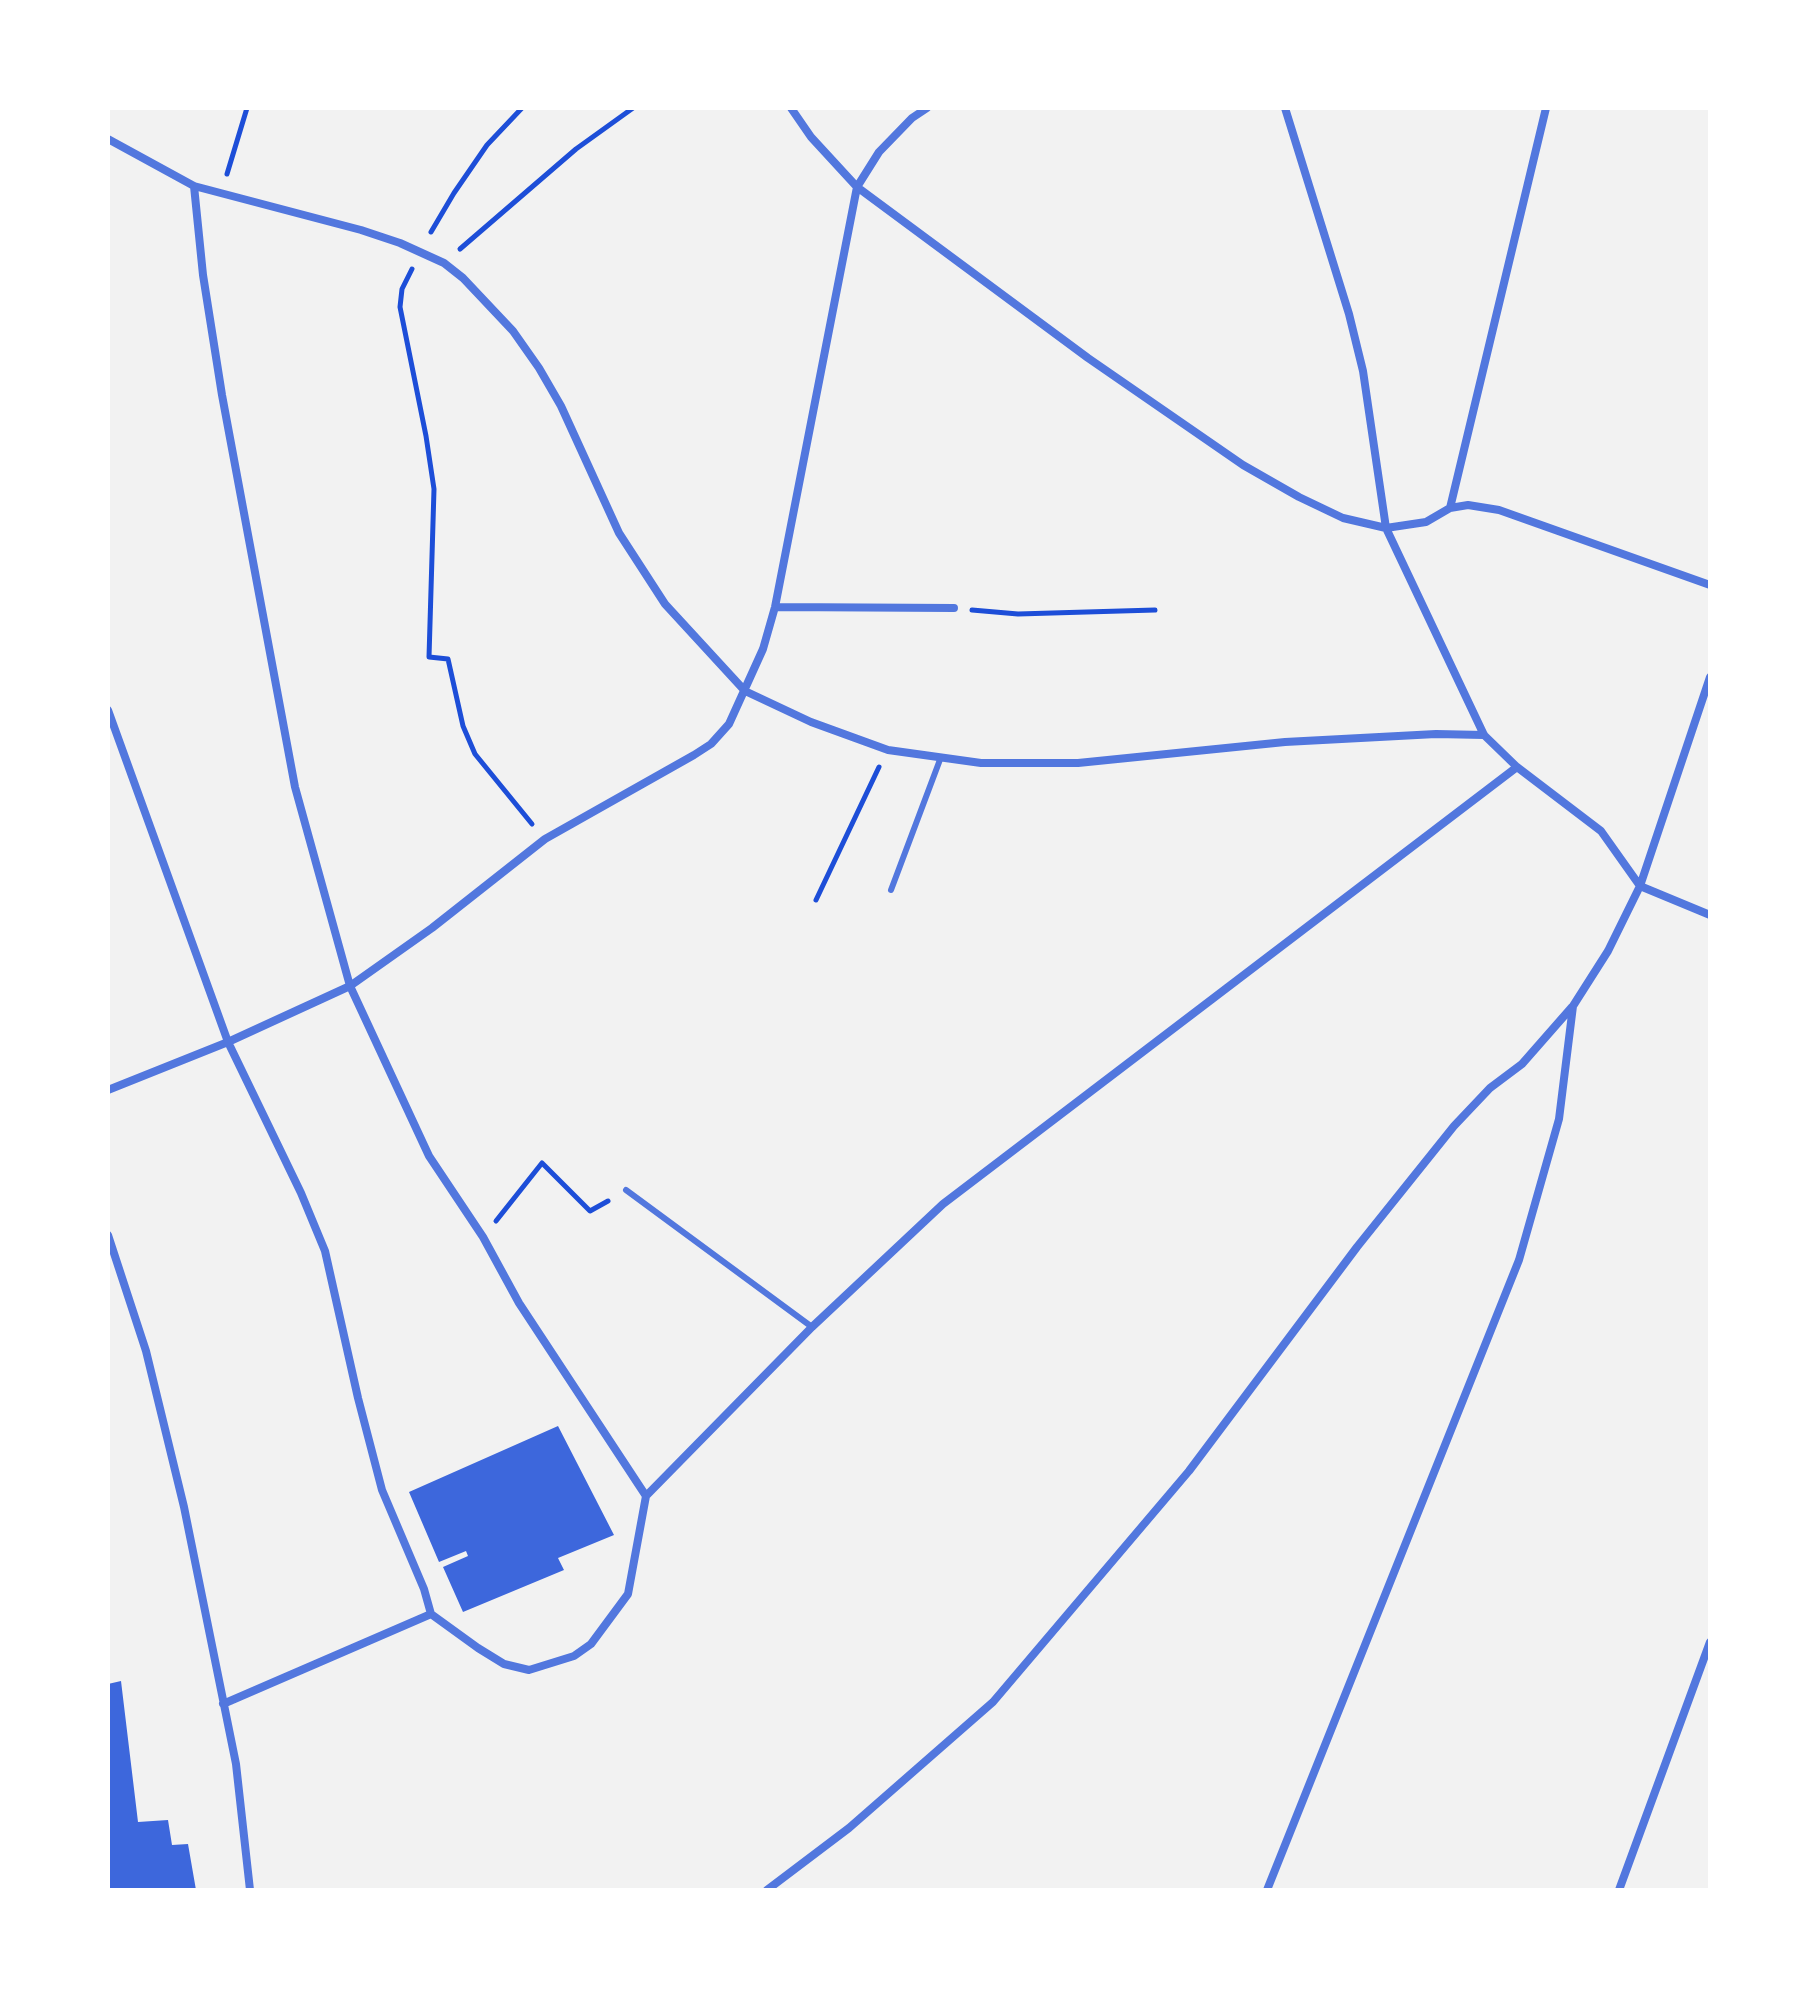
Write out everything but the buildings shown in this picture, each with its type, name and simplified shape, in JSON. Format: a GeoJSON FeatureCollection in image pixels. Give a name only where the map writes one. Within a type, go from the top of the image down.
{"type":"FeatureCollection","features":[{"type":"Feature","properties":{"kind":"street"},"geometry":{"type":"LineString","coordinates":[[791,108],[811,137],[857,187],[1088,358],[1243,465],[1343,518],[1386,528],[1426,522],[1450,508],[1468,505],[1499,510],[1710,585]]}},
{"type":"Feature","properties":{"kind":"street"},"geometry":{"type":"LineString","coordinates":[[108,1090],[228,1042],[350,986],[432,928],[545,839],[711,744],[729,724],[763,649],[775,607],[857,187],[879,152],[912,118],[927,108]]}},
{"type":"Feature","properties":{"kind":"street"},"geometry":{"type":"LineString","coordinates":[[1285,108],[1349,314],[1363,371],[1386,528],[1484,735],[1517,767],[1601,831],[1640,886],[1710,915]]}},
{"type":"Feature","properties":{"kind":"street"},"geometry":{"type":"LineString","coordinates":[[1450,508],[1546,108]]}},
{"type":"Feature","properties":{"kind":"street"},"geometry":{"type":"LineString","coordinates":[[108,139],[194,186],[361,230],[444,263],[488,302],[522,343],[561,406],[619,533],[665,604],[745,691],[811,722],[888,750],[981,763],[1078,763],[1285,742],[1436,734],[1484,735]]}},
{"type":"Feature","properties":{"kind":"street"},"geometry":{"type":"LineString","coordinates":[[194,186],[203,275],[222,395],[295,787],[350,986],[429,1156],[483,1237],[519,1303],[646,1496]]}},
{"type":"Feature","properties":{"kind":"street"},"geometry":{"type":"LineString","coordinates":[[775,607],[954,608]]}},
{"type":"Feature","properties":{"kind":"street"},"geometry":{"type":"LineString","coordinates":[[767,1890],[849,1828],[993,1702],[1189,1471],[1357,1247],[1454,1126],[1490,1088],[1522,1064],[1573,1006],[1608,951],[1640,886],[1710,677]]}},
{"type":"Feature","properties":{"kind":"street"},"geometry":{"type":"LineString","coordinates":[[108,710],[228,1042],[301,1193],[325,1251],[382,1490],[424,1589],[431,1614],[504,1664],[529,1670],[574,1656],[591,1644],[628,1594],[646,1496],[812,1327],[943,1204],[1517,767]]}},
{"type":"Feature","properties":{"kind":"street"},"geometry":{"type":"LineString","coordinates":[[1267,1890],[1519,1260],[1559,1119],[1573,1006]]}},
{"type":"Feature","properties":{"kind":"street"},"geometry":{"type":"LineString","coordinates":[[108,1235],[146,1351],[181,1493],[236,1764],[250,1890]]}},
{"type":"Feature","properties":{"kind":"street"},"geometry":{"type":"LineString","coordinates":[[223,1704],[431,1614]]}},
{"type":"Feature","properties":{"kind":"street"},"geometry":{"type":"LineString","coordinates":[[1619,1890],[1710,1642]]}},
{"type":"Feature","properties":{"kind":"lane"},"geometry":{"type":"LineString","coordinates":[[891,890],[941,757]]}},
{"type":"Feature","properties":{"kind":"lane"},"geometry":{"type":"LineString","coordinates":[[626,1190],[812,1327]]}},
{"type":"Feature","properties":{"kind":"path"},"geometry":{"type":"LineString","coordinates":[[221,194],[247,108]]}},
{"type":"Feature","properties":{"kind":"path"},"geometry":{"type":"LineString","coordinates":[[522,108],[487,145],[454,193],[402,289],[400,307],[434,489],[429,657],[448,659],[463,726],[475,754],[545,839]]}},
{"type":"Feature","properties":{"kind":"path"},"geometry":{"type":"LineString","coordinates":[[444,263],[576,149],[633,108]]}},
{"type":"Feature","properties":{"kind":"path"},"geometry":{"type":"LineString","coordinates":[[954,608],[1018,614],[1155,610]]}},
{"type":"Feature","properties":{"kind":"path"},"geometry":{"type":"LineString","coordinates":[[816,900],[888,750]]}},
{"type":"Feature","properties":{"kind":"path"},"geometry":{"type":"LineString","coordinates":[[483,1237],[542,1163],[590,1211],[626,1190]]}}]}
